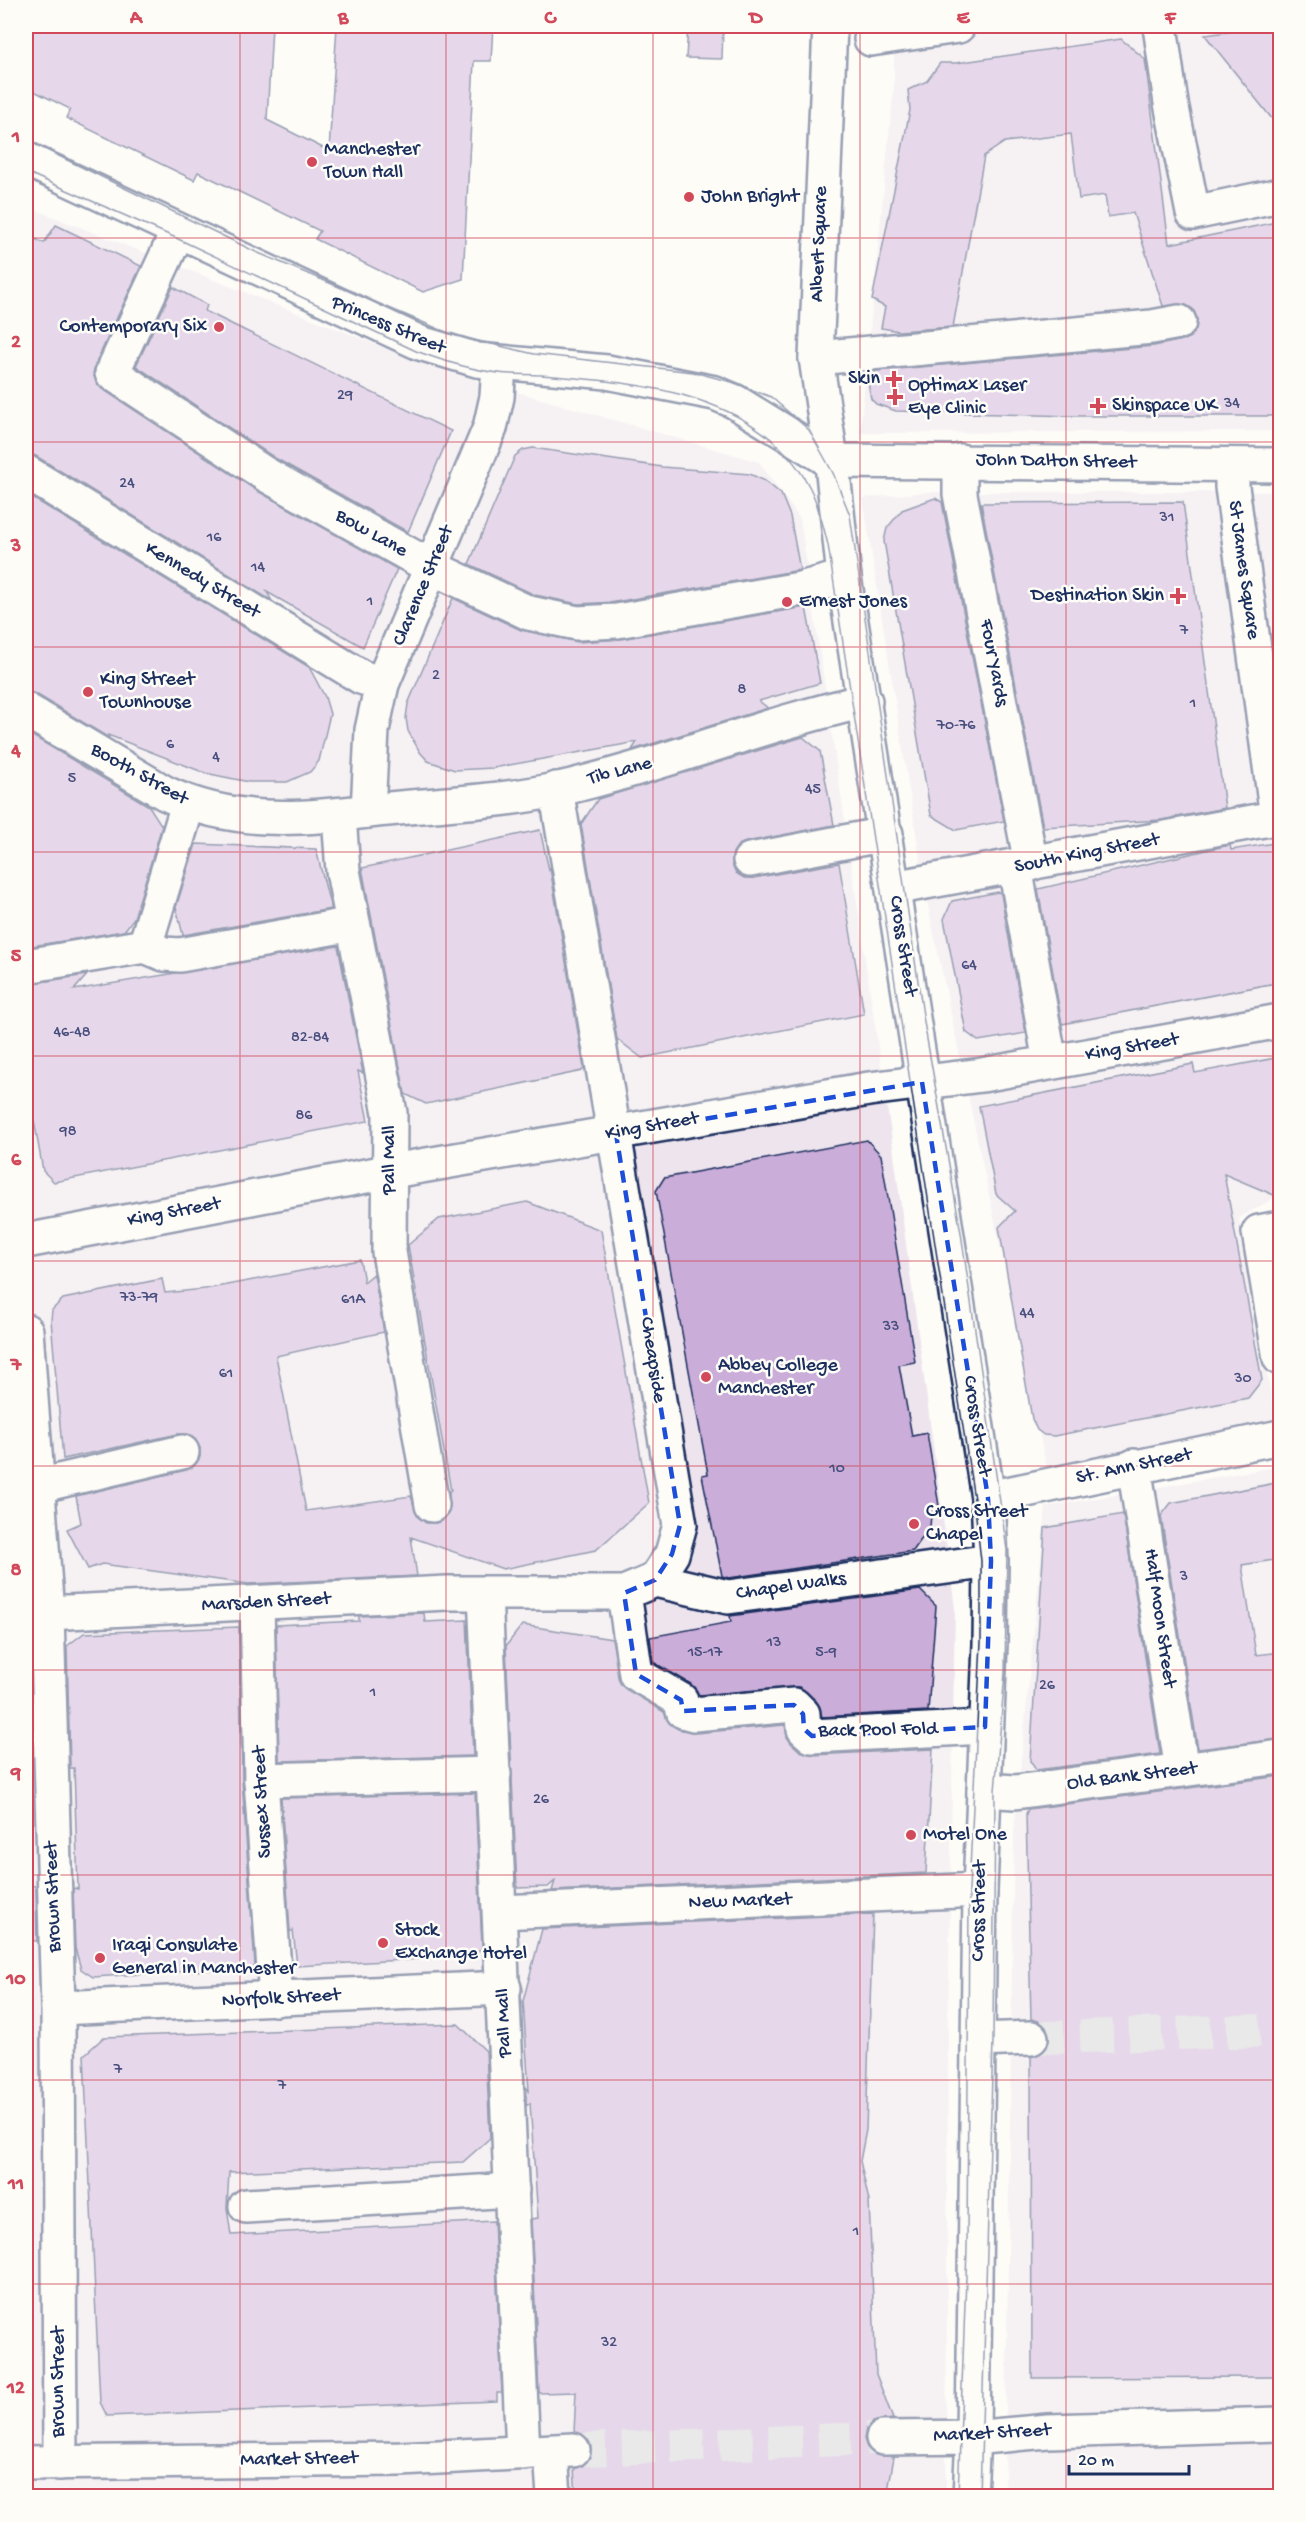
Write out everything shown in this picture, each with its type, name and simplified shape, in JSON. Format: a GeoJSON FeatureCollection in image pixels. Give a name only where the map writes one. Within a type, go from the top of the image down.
{"type":"FeatureCollection","features":[{"type":"Feature","properties":{"kind":"street"},"geometry":{"type":"LineString","coordinates":[[872,39],[958,26]]}},
{"type":"Feature","properties":{"kind":"street"},"geometry":{"type":"LineString","coordinates":[[1160,26],[1171,103],[1193,213],[1281,195]]}},
{"type":"Feature","properties":{"kind":"street","name":"Albert Square"},"geometry":{"type":"LineString","coordinates":[[829,34],[816,358],[831,460]]}},
{"type":"Feature","properties":{"kind":"street","name":"Princess Street"},"geometry":{"type":"LineString","coordinates":[[26,159],[420,343],[499,364],[607,372],[715,393],[734,401],[831,460]]}},
{"type":"Feature","properties":{"kind":"street","name":"Bow Lane"},"geometry":{"type":"LineString","coordinates":[[178,231],[112,373],[265,474],[433,568],[529,613],[577,623],[617,621],[800,589],[844,577]]}},
{"type":"Feature","properties":{"kind":"street"},"geometry":{"type":"LineString","coordinates":[[816,358],[1152,327],[1179,322]]}},
{"type":"Feature","properties":{"kind":"street","name":"Clarence Street"},"geometry":{"type":"LineString","coordinates":[[354,814],[382,684],[433,568],[490,428],[497,397],[499,364]]}},
{"type":"Feature","properties":{"kind":"street","name":"John Dalton Street"},"geometry":{"type":"LineString","coordinates":[[831,460],[877,463],[960,461],[1281,465]]}},
{"type":"Feature","properties":{"kind":"street","name":"Cross Street"},"geometry":{"type":"LineString","coordinates":[[831,460],[844,577],[988,1498],[991,1561],[980,1890],[973,2437],[970,2496]]}},
{"type":"Feature","properties":{"kind":"street","name":"Four Yards"},"geometry":{"type":"LineString","coordinates":[[960,461],[960,494],[1023,866],[1050,1062]]}},
{"type":"Feature","properties":{"kind":"street","name":"St James Square"},"geometry":{"type":"LineString","coordinates":[[1232,466],[1232,487],[1279,817]]}},
{"type":"Feature","properties":{"kind":"street","name":"Kennedy Street"},"geometry":{"type":"LineString","coordinates":[[26,472],[342,666],[361,677],[382,684]]}},
{"type":"Feature","properties":{"kind":"street","name":"Tib Lane"},"geometry":{"type":"LineString","coordinates":[[354,814],[489,802],[556,789],[865,701]]}},
{"type":"Feature","properties":{"kind":"street","name":"Booth Street"},"geometry":{"type":"LineString","coordinates":[[26,710],[165,793],[188,804],[246,817],[354,814]]}},
{"type":"Feature","properties":{"kind":"street","name":"Cheapside"},"geometry":{"type":"LineString","coordinates":[[556,789],[616,1134],[680,1525],[672,1554],[655,1580]]}},
{"type":"Feature","properties":{"kind":"street"},"geometry":{"type":"LineString","coordinates":[[145,946],[188,804]]}},
{"type":"Feature","properties":{"kind":"street","name":"Pall Mall"},"geometry":{"type":"LineString","coordinates":[[354,814],[343,871],[390,1113],[392,1171],[389,1252],[432,1505]]}},
{"type":"Feature","properties":{"kind":"street","name":"South King Street"},"geometry":{"type":"LineString","coordinates":[[893,888],[1023,866],[1279,817]]}},
{"type":"Feature","properties":{"kind":"street"},"geometry":{"type":"LineString","coordinates":[[750,860],[886,834]]}},
{"type":"Feature","properties":{"kind":"street"},"geometry":{"type":"LineString","coordinates":[[26,966],[145,946],[164,954],[180,955],[353,924]]}},
{"type":"Feature","properties":{"kind":"street","name":"King Street"},"geometry":{"type":"LineString","coordinates":[[26,1241],[392,1171],[869,1089],[982,1075],[1281,1021]]}},
{"type":"Feature","properties":{"kind":"street"},"geometry":{"type":"LineString","coordinates":[[1270,1230],[1281,1358]]}},
{"type":"Feature","properties":{"kind":"street","name":"Brown Street"},"geometry":{"type":"LineString","coordinates":[[26,1331],[47,1612],[38,1794],[58,2008],[60,2463]]}},
{"type":"Feature","properties":{"kind":"street","name":"St. Ann Street"},"geometry":{"type":"LineString","coordinates":[[988,1498],[1281,1437]]}},
{"type":"Feature","properties":{"kind":"street"},"geometry":{"type":"LineString","coordinates":[[38,1486],[182,1452]]}},
{"type":"Feature","properties":{"kind":"street","name":"Half Moon Street"},"geometry":{"type":"LineString","coordinates":[[1134,1467],[1182,1770]]}},
{"type":"Feature","properties":{"kind":"street","name":"Chapel Walks"},"geometry":{"type":"LineString","coordinates":[[655,1580],[728,1597],[991,1561]]}},
{"type":"Feature","properties":{"kind":"street"},"geometry":{"type":"LineString","coordinates":[[485,1594],[624,1593],[655,1580]]}},
{"type":"Feature","properties":{"kind":"street","name":"Back Pool Fold"},"geometry":{"type":"LineString","coordinates":[[624,1593],[636,1674],[681,1700],[683,1711],[694,1714],[794,1706],[803,1714],[804,1729],[812,1736],[985,1727]]}},
{"type":"Feature","properties":{"kind":"street","name":"Pall Mall"},"geometry":{"type":"LineString","coordinates":[[485,1594],[512,2190],[554,2496]]}},
{"type":"Feature","properties":{"kind":"street","name":"Marsden Street"},"geometry":{"type":"LineString","coordinates":[[47,1612],[485,1594]]}},
{"type":"Feature","properties":{"kind":"street","name":"Sussex Street"},"geometry":{"type":"LineString","coordinates":[[257,1604],[261,1780],[276,2000]]}},
{"type":"Feature","properties":{"kind":"street","name":"Old Bank Street"},"geometry":{"type":"LineString","coordinates":[[984,1790],[1015,1792],[1281,1757]]}},
{"type":"Feature","properties":{"kind":"street"},"geometry":{"type":"LineString","coordinates":[[261,1780],[494,1774]]}},
{"type":"Feature","properties":{"kind":"street","name":"New Market"},"geometry":{"type":"LineString","coordinates":[[501,1911],[980,1890]]}},
{"type":"Feature","properties":{"kind":"street","name":"Norfolk Street"},"geometry":{"type":"LineString","coordinates":[[58,2008],[504,1988]]}},
{"type":"Feature","properties":{"kind":"street"},"geometry":{"type":"LineString","coordinates":[[979,2040],[1031,2038]]}},
{"type":"Feature","properties":{"kind":"street"},"geometry":{"type":"LineString","coordinates":[[246,2206],[512,2190]]}},
{"type":"Feature","properties":{"kind":"street","name":"Market Street"},"geometry":{"type":"LineString","coordinates":[[883,2438],[973,2437],[1048,2431],[1281,2424]]}},
{"type":"Feature","properties":{"kind":"street","name":"Market Street"},"geometry":{"type":"LineString","coordinates":[[26,2463],[400,2459],[549,2452]]}},
{"type":"Feature","properties":{"kind":"highlighted area"},"geometry":{"type":"Polygon","coordinates":[[[922,1082],[988,1498],[991,1561],[985,1727],[812,1736],[804,1729],[803,1714],[794,1705],[683,1711],[681,1700],[636,1674],[624,1593],[655,1580],[672,1554],[680,1525],[616,1134],[922,1082]]]}},
{"type":"Feature","properties":{"kind":"shaded area"},"geometry":{"type":"Polygon","coordinates":[[[894,26],[1280,26],[1280,431],[860,433],[894,85],[894,26]]]}},
{"type":"Feature","properties":{"kind":"shaded area"},"geometry":{"type":"Polygon","coordinates":[[[26,206],[444,371],[759,462],[800,519],[893,1147],[955,1608],[948,2018],[946,2496],[26,2496],[26,206]]]}},
{"type":"Feature","properties":{"kind":"shaded area"},"geometry":{"type":"Polygon","coordinates":[[[930,492],[1280,492],[1280,1195],[1239,1218],[1276,1424],[1047,1469],[926,896],[863,498],[930,492]]]}},
{"type":"Feature","properties":{"kind":"shaded area"},"geometry":{"type":"Polygon","coordinates":[[[1280,1466],[1280,2496],[1005,2496],[1014,1833],[1046,1507],[1280,1466]]]}},
{"type":"Feature","properties":{"kind":"building","name":"Manchester Town Hall"},"geometry":{"type":"Polygon","coordinates":[[[26,26],[272,26],[267,120],[329,151],[337,26],[493,26],[491,61],[474,61],[463,279],[423,292],[315,239],[320,231],[198,172],[194,180],[66,118],[70,109],[26,87],[26,26]]]}},
{"type":"Feature","properties":{"kind":"building"},"geometry":{"type":"Polygon","coordinates":[[[688,26],[723,26],[722,59],[686,58],[688,26]]]}},
{"type":"Feature","properties":{"kind":"building"},"geometry":{"type":"Polygon","coordinates":[[[1281,26],[1281,130],[1205,35],[1281,26]]]}},
{"type":"Feature","properties":{"kind":"building"},"geometry":{"type":"Polygon","coordinates":[[[1121,39],[1145,59],[1169,244],[1281,221],[1281,416],[1073,416],[896,411],[876,404],[871,399],[868,383],[876,371],[1154,346],[1191,337],[1196,329],[1197,318],[1193,309],[1186,305],[1163,306],[1133,213],[1108,217],[1105,195],[1079,199],[1071,134],[1005,142],[984,156],[953,327],[899,331],[881,328],[885,307],[872,300],[910,110],[908,90],[927,81],[940,63],[956,63],[1121,39]]]}},
{"type":"Feature","properties":{"kind":"building"},"geometry":{"type":"Polygon","coordinates":[[[56,225],[141,266],[95,365],[93,374],[101,388],[256,490],[397,569],[363,647],[267,592],[272,601],[36,456],[26,453],[26,235],[44,243],[56,225]]]}},
{"type":"Feature","properties":{"kind":"building"},"geometry":{"type":"Polygon","coordinates":[[[173,287],[207,305],[205,311],[451,431],[408,532],[275,458],[136,366],[173,287]]]}},
{"type":"Feature","properties":{"kind":"building"},"geometry":{"type":"Polygon","coordinates":[[[533,448],[662,467],[750,474],[765,481],[781,494],[790,516],[800,570],[615,602],[578,604],[535,595],[469,564],[515,456],[523,450],[533,448]]]}},
{"type":"Feature","properties":{"kind":"building"},"geometry":{"type":"Polygon","coordinates":[[[26,494],[309,667],[325,697],[330,714],[319,761],[310,772],[287,782],[249,782],[205,773],[108,735],[109,738],[36,694],[26,691],[26,494]]]}},
{"type":"Feature","properties":{"kind":"building"},"geometry":{"type":"Polygon","coordinates":[[[935,498],[942,502],[1004,821],[956,830],[931,815],[884,541],[887,528],[902,510],[935,498]]]}},
{"type":"Feature","properties":{"kind":"building"},"geometry":{"type":"Polygon","coordinates":[[[1183,502],[1225,808],[1161,820],[1043,827],[981,503],[1183,502]]]}},
{"type":"Feature","properties":{"kind":"building"},"geometry":{"type":"Polygon","coordinates":[[[453,598],[521,630],[578,642],[620,639],[806,607],[820,683],[759,701],[768,708],[632,750],[637,742],[493,768],[455,770],[428,761],[408,731],[406,718],[408,704],[453,598]]]}},
{"type":"Feature","properties":{"kind":"building"},"geometry":{"type":"Polygon","coordinates":[[[26,732],[149,806],[162,826],[134,918],[124,931],[26,947],[26,732]]]}},
{"type":"Feature","properties":{"kind":"building"},"geometry":{"type":"Polygon","coordinates":[[[803,737],[820,751],[834,825],[738,845],[733,853],[732,864],[736,873],[744,878],[753,878],[839,863],[864,1014],[642,1058],[617,1039],[581,824],[598,799],[803,737]]]}},
{"type":"Feature","properties":{"kind":"building"},"geometry":{"type":"Polygon","coordinates":[[[540,830],[549,870],[550,868],[584,1068],[582,1071],[426,1104],[405,1094],[362,868],[540,830]]]}},
{"type":"Feature","properties":{"kind":"building"},"geometry":{"type":"Polygon","coordinates":[[[1281,842],[1281,982],[1062,1024],[1038,889],[1230,845],[1231,850],[1281,842]]]}},
{"type":"Feature","properties":{"kind":"building"},"geometry":{"type":"Polygon","coordinates":[[[196,844],[316,849],[331,909],[183,935],[176,907],[196,844]]]}},
{"type":"Feature","properties":{"kind":"building"},"geometry":{"type":"Polygon","coordinates":[[[998,892],[1001,894],[1026,1033],[978,1041],[966,1032],[944,919],[952,901],[998,892]]]}},
{"type":"Feature","properties":{"kind":"building"},"geometry":{"type":"Polygon","coordinates":[[[338,946],[363,1073],[358,1071],[368,1121],[54,1182],[43,1171],[26,1075],[26,984],[87,975],[74,990],[338,946]]]}},
{"type":"Feature","properties":{"kind":"building"},"geometry":{"type":"Polygon","coordinates":[[[1281,1057],[1281,1198],[1224,1174],[1262,1380],[1248,1398],[1054,1436],[1044,1435],[1037,1430],[1032,1419],[999,1227],[1015,1211],[996,1194],[979,1106],[1193,1064],[1195,1073],[1281,1057]]]}},
{"type":"Feature","properties":{"kind":"building"},"geometry":{"type":"Polygon","coordinates":[[[867,1140],[881,1155],[915,1362],[899,1365],[912,1436],[927,1433],[940,1512],[931,1515],[930,1527],[913,1551],[729,1578],[722,1576],[702,1475],[708,1474],[656,1191],[664,1178],[867,1140]]]}},
{"type":"Feature","properties":{"kind":"building"},"geometry":{"type":"Polygon","coordinates":[[[527,1202],[601,1230],[649,1503],[596,1550],[503,1569],[411,1537],[417,1576],[248,1584],[102,1564],[88,1569],[67,1529],[81,1523],[76,1496],[186,1470],[195,1465],[200,1457],[200,1448],[195,1439],[188,1434],[178,1434],[63,1459],[51,1320],[52,1310],[63,1299],[162,1279],[165,1293],[205,1289],[360,1260],[364,1282],[374,1274],[384,1332],[276,1356],[306,1511],[411,1496],[418,1517],[426,1523],[436,1523],[443,1520],[449,1512],[449,1491],[451,1491],[408,1245],[439,1219],[527,1202]]]}},
{"type":"Feature","properties":{"kind":"building"},"geometry":{"type":"Polygon","coordinates":[[[1281,1482],[1281,1559],[1242,1565],[1256,1655],[1281,1652],[1281,1739],[1198,1749],[1161,1516],[1171,1503],[1281,1482]]]}},
{"type":"Feature","properties":{"kind":"building"},"geometry":{"type":"Polygon","coordinates":[[[1123,1514],[1160,1754],[1036,1770],[1030,1761],[1045,1528],[1123,1514]]]}},
{"type":"Feature","properties":{"kind":"building"},"geometry":{"type":"Polygon","coordinates":[[[920,1590],[936,1606],[928,1711],[822,1717],[816,1701],[800,1687],[699,1695],[691,1684],[653,1662],[650,1637],[731,1622],[730,1616],[920,1590]]]}},
{"type":"Feature","properties":{"kind":"building"},"geometry":{"type":"Polygon","coordinates":[[[424,1613],[425,1622],[467,1620],[473,1756],[279,1761],[276,1625],[359,1621],[359,1616],[424,1613]]]}},
{"type":"Feature","properties":{"kind":"building"},"geometry":{"type":"Polygon","coordinates":[[[522,1625],[612,1639],[621,1685],[664,1712],[669,1723],[678,1729],[696,1733],[785,1725],[787,1737],[791,1743],[800,1751],[813,1755],[933,1749],[926,1873],[552,1891],[555,1881],[548,1887],[517,1888],[506,1646],[522,1625]]]}},
{"type":"Feature","properties":{"kind":"building"},"geometry":{"type":"Polygon","coordinates":[[[239,1627],[242,1780],[255,1966],[250,1970],[233,1972],[224,1969],[93,1977],[81,1969],[75,1948],[73,1888],[78,1889],[74,1768],[70,1768],[67,1646],[84,1633],[239,1627]]]}},
{"type":"Feature","properties":{"kind":"building"},"geometry":{"type":"Polygon","coordinates":[[[30,1674],[33,1768],[26,1767],[26,1677],[30,1674]]]}},
{"type":"Feature","properties":{"kind":"building"},"geometry":{"type":"Polygon","coordinates":[[[1281,1776],[1281,2377],[1032,2378],[1031,2057],[1041,2053],[1048,2046],[1050,2038],[1046,2028],[1039,2021],[1031,2019],[1026,1814],[1028,1809],[1281,1776]]]}},
{"type":"Feature","properties":{"kind":"building"},"geometry":{"type":"Polygon","coordinates":[[[475,1793],[482,1948],[473,1956],[297,1966],[293,1930],[290,1932],[281,1798],[475,1793]]]}},
{"type":"Feature","properties":{"kind":"building"},"geometry":{"type":"Polygon","coordinates":[[[26,1885],[36,1886],[37,1941],[26,1941],[26,1885]]]}},
{"type":"Feature","properties":{"kind":"building"},"geometry":{"type":"Polygon","coordinates":[[[873,1914],[866,2130],[860,2161],[869,2201],[876,2374],[893,2419],[873,2422],[866,2429],[864,2439],[873,2454],[894,2457],[887,2496],[576,2496],[574,2469],[584,2465],[590,2458],[592,2450],[588,2439],[574,2432],[576,2392],[539,2393],[531,2219],[538,2218],[530,2103],[526,2106],[526,2087],[529,2091],[523,2001],[542,1929],[873,1914]]]}},
{"type":"Feature","properties":{"kind":"building"},"geometry":{"type":"Polygon","coordinates":[[[458,2024],[486,2051],[490,2138],[463,2162],[229,2172],[227,2208],[231,2235],[494,2221],[502,2393],[497,2393],[497,2401],[107,2416],[100,2402],[84,2055],[104,2037],[458,2024]]]}},
{"type":"Feature","properties":{"kind":"tunnel"},"geometry":{"type":"LineString","coordinates":[[1031,2038],[1280,2030]]}},
{"type":"Feature","properties":{"kind":"tunnel"},"geometry":{"type":"LineString","coordinates":[[573,2450],[883,2438]]}},
{"type":"Feature","properties":{"kind":"tram line"},"geometry":{"type":"LineString","coordinates":[[26,140],[256,252],[453,335],[534,354],[693,372],[732,382],[771,397],[809,430],[833,473],[850,515],[924,1022],[961,1233],[1007,1550],[1005,1673],[995,1791],[993,2040],[980,2496]]}},
{"type":"Feature","properties":{"kind":"tram line"},"geometry":{"type":"LineString","coordinates":[[26,172],[176,238],[416,351],[436,358],[489,372],[578,378],[655,389],[693,398],[728,412],[760,431],[788,456],[813,495],[828,545],[974,1499],[981,1561],[981,1642],[969,1890],[967,2249],[958,2496]]}},
{"type":"Feature","properties":{"kind":"place","name":"Manchester Town Hall"},"geometry":{"type":"Point","coordinates":[312,162]}},
{"type":"Feature","properties":{"kind":"place","name":"John Bright"},"geometry":{"type":"Point","coordinates":[689,197]}},
{"type":"Feature","properties":{"kind":"place","name":"Contemporary Six"},"geometry":{"type":"Point","coordinates":[219,327]}},
{"type":"Feature","properties":{"kind":"place","name":"Skin"},"geometry":{"type":"Point","coordinates":[894,379]}},
{"type":"Feature","properties":{"kind":"place","name":"Optimax Laser Eye Clinic"},"geometry":{"type":"Point","coordinates":[895,397]}},
{"type":"Feature","properties":{"kind":"place","name":"Skinspace UK"},"geometry":{"type":"Point","coordinates":[1098,406]}},
{"type":"Feature","properties":{"kind":"place","name":"Destination Skin"},"geometry":{"type":"Point","coordinates":[1178,596]}},
{"type":"Feature","properties":{"kind":"place","name":"Ernest Jones"},"geometry":{"type":"Point","coordinates":[787,602]}},
{"type":"Feature","properties":{"kind":"place","name":"King Street Townhouse"},"geometry":{"type":"Point","coordinates":[88,692]}},
{"type":"Feature","properties":{"kind":"place","name":"Abbey College Manchester"},"geometry":{"type":"Point","coordinates":[706,1377]}},
{"type":"Feature","properties":{"kind":"place","name":"Cross Street Chapel"},"geometry":{"type":"Point","coordinates":[914,1524]}},
{"type":"Feature","properties":{"kind":"place","name":"Motel One"},"geometry":{"type":"Point","coordinates":[911,1835]}},
{"type":"Feature","properties":{"kind":"place","name":"Stock Exchange Hotel"},"geometry":{"type":"Point","coordinates":[383,1943]}},
{"type":"Feature","properties":{"kind":"place","name":"Iraqi Consulate General in Manchester"},"geometry":{"type":"Point","coordinates":[100,1958]}}]}
